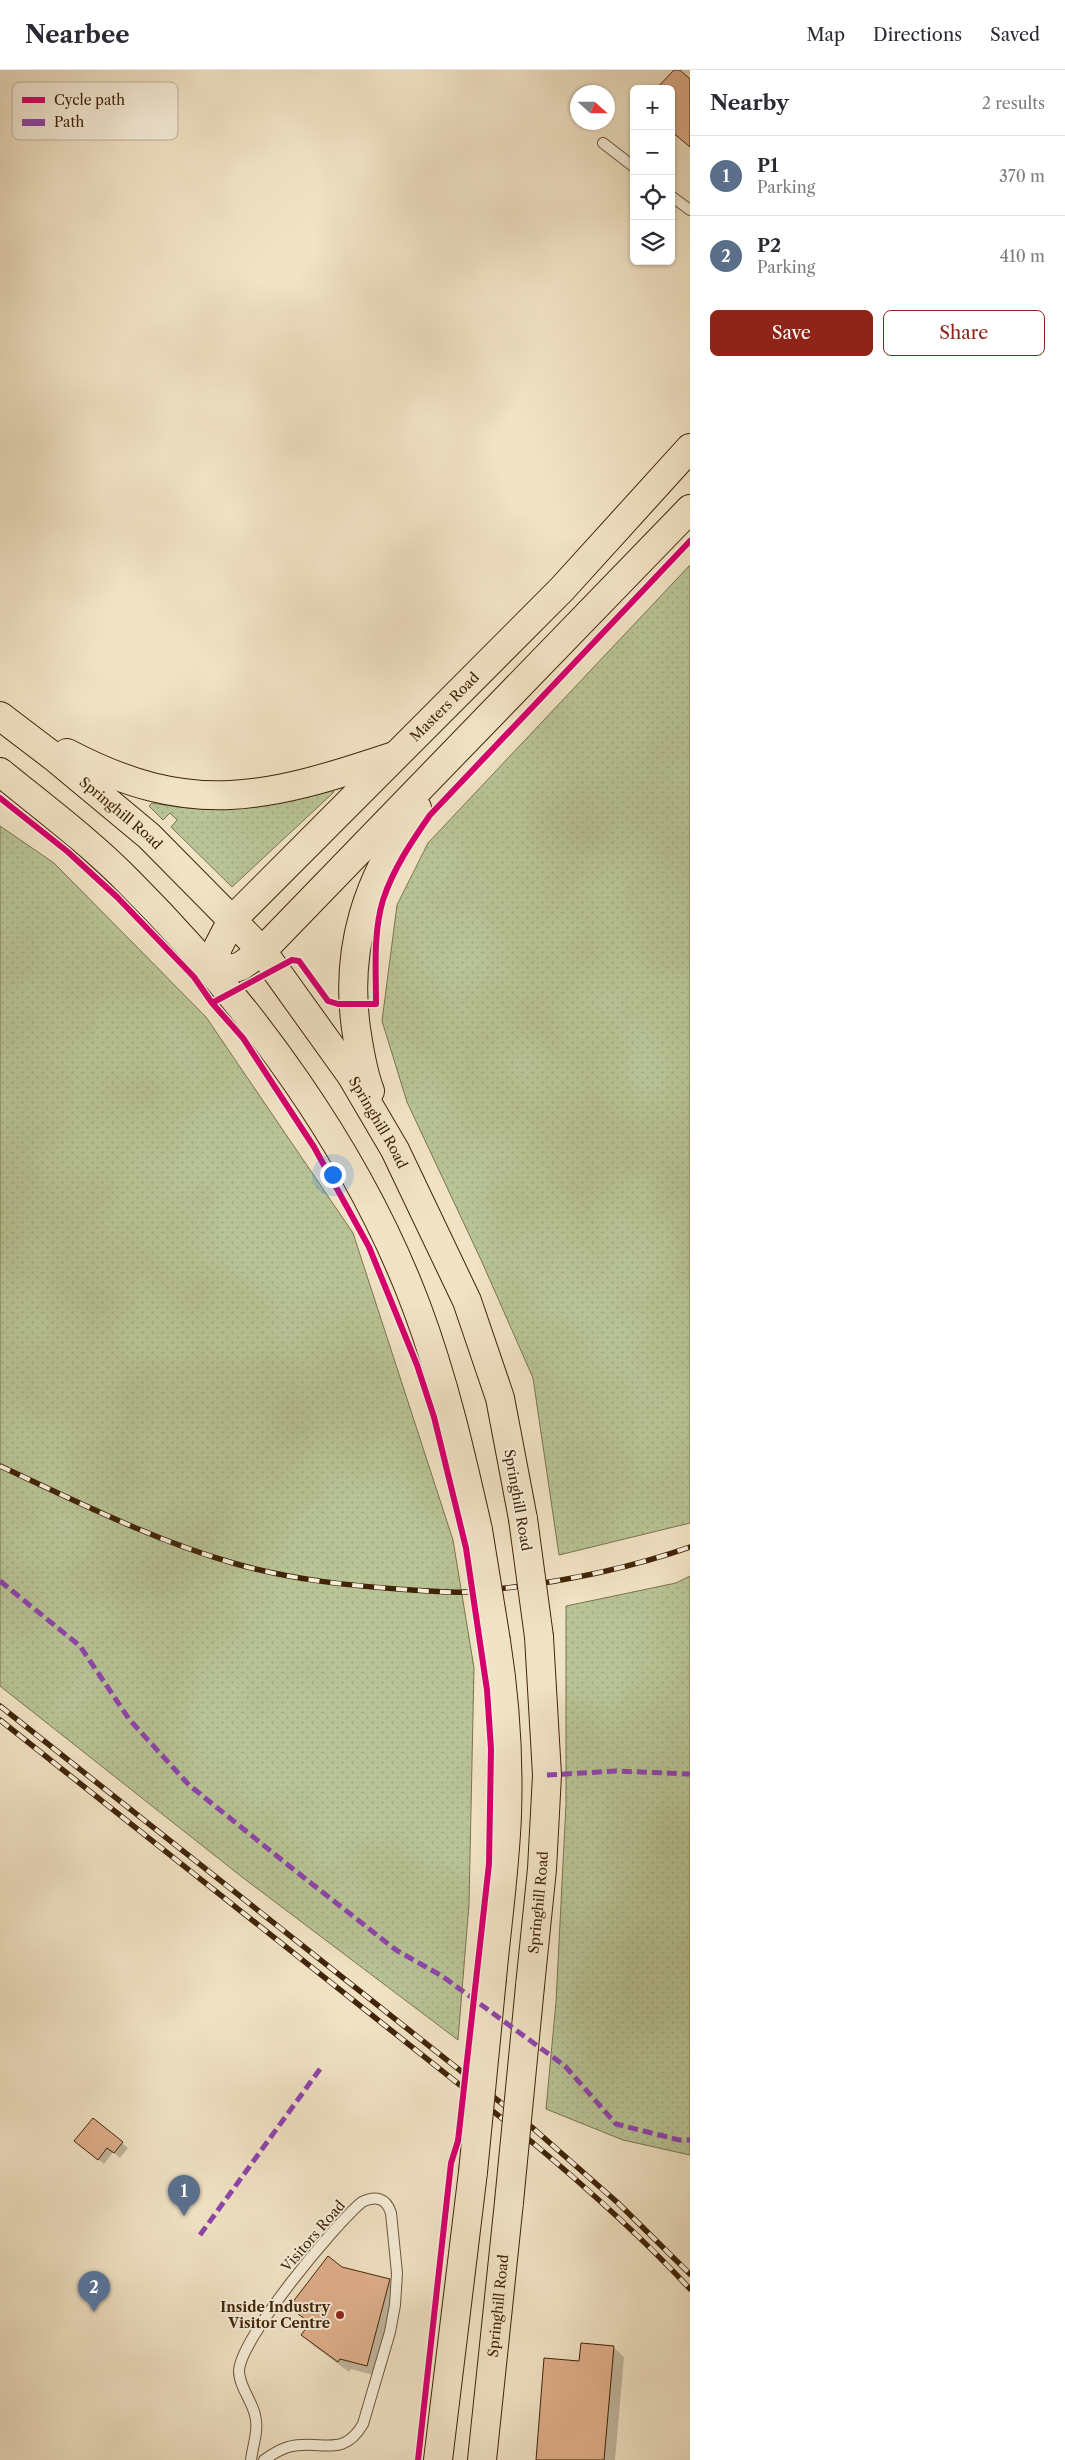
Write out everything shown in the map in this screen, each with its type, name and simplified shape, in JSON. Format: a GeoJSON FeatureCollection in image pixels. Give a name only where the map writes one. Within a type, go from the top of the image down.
{"type":"FeatureCollection","features":[{"type":"Feature","properties":{"kind":"main road","name":"Masters Road"},"geometry":{"type":"LineString","coordinates":[[214,973],[218,947],[232,920],[400,754],[562,589],[690,448]]}},
{"type":"Feature","properties":{"kind":"main road"},"geometry":{"type":"LineString","coordinates":[[214,973],[241,966],[262,951],[690,509]]}},
{"type":"Feature","properties":{"kind":"main road"},"geometry":{"type":"LineString","coordinates":[[3,718],[83,762],[118,777],[148,787],[202,796],[243,795],[282,789],[323,779],[400,754]]}},
{"type":"Feature","properties":{"kind":"main road","name":"Springhill Road"},"geometry":{"type":"LineString","coordinates":[[3,718],[148,836],[262,951],[350,1075],[395,1150],[467,1301],[500,1398],[523,1520],[539,1637],[547,1775],[542,1869],[482,2460]]}},
{"type":"Feature","properties":{"kind":"main road"},"geometry":{"type":"LineString","coordinates":[[395,1150],[368,1087],[360,1056],[353,981],[358,935],[362,914],[381,866],[409,819],[460,745]]}},
{"type":"Feature","properties":{"kind":"main road"},"geometry":{"type":"LineString","coordinates":[[0,772],[60,820],[130,882],[214,973],[312,1105],[346,1159],[379,1224],[417,1306],[439,1372],[478,1530],[501,1673],[507,1749],[507,1816],[473,2172],[438,2460]]}},
{"type":"Feature","properties":{"kind":"lane"},"geometry":{"type":"LineString","coordinates":[[603,143],[630,163]]}},
{"type":"Feature","properties":{"kind":"lane"},"geometry":{"type":"LineString","coordinates":[[675,199],[690,210]]}},
{"type":"Feature","properties":{"kind":"lane","name":"Visitors Road"},"geometry":{"type":"LineString","coordinates":[[251,2460],[256,2434],[256,2421],[254,2409],[240,2376],[244,2355],[277,2300],[310,2258],[362,2202],[371,2198],[381,2199],[387,2204],[391,2213],[397,2286],[390,2332],[363,2424],[356,2436],[343,2446],[288,2447],[264,2460]]}},
{"type":"Feature","properties":{"kind":"green space"},"geometry":{"type":"Polygon","coordinates":[[[690,565],[690,1523],[559,1555],[533,1378],[482,1262],[407,1102],[382,1021],[397,905],[428,843],[690,565]]]}},
{"type":"Feature","properties":{"kind":"green space"},"geometry":{"type":"Polygon","coordinates":[[[332,790],[334,792],[232,887],[171,827],[177,820],[170,813],[163,820],[149,806],[152,803],[200,809],[243,808],[286,802],[332,790]]]}},
{"type":"Feature","properties":{"kind":"green space"},"geometry":{"type":"Polygon","coordinates":[[[0,826],[54,863],[206,1017],[353,1233],[453,1540],[474,1668],[469,1904],[458,2040],[242,1877],[0,1686],[0,826]]]}},
{"type":"Feature","properties":{"kind":"green space"},"geometry":{"type":"Polygon","coordinates":[[[690,1576],[690,2155],[623,2140],[546,2109],[556,2002],[566,1804],[566,1606],[676,1583],[690,1576]]]}},
{"type":"Feature","properties":{"kind":"building"},"geometry":{"type":"Polygon","coordinates":[[[674,70],[680,70],[690,79],[690,147],[675,134],[675,85],[660,85],[674,70]]]}},
{"type":"Feature","properties":{"kind":"building"},"geometry":{"type":"Polygon","coordinates":[[[93,2118],[123,2142],[114,2153],[107,2148],[98,2160],[74,2141],[93,2118]]]}},
{"type":"Feature","properties":{"kind":"building","name":"Inside Industry Visitor Centre"},"geometry":{"type":"Polygon","coordinates":[[[328,2256],[342,2267],[390,2279],[367,2366],[340,2359],[338,2362],[301,2335],[310,2323],[289,2307],[328,2256]]]}},
{"type":"Feature","properties":{"kind":"building"},"geometry":{"type":"Polygon","coordinates":[[[581,2343],[614,2346],[604,2460],[536,2460],[544,2358],[579,2361],[581,2343]]]}},
{"type":"Feature","properties":{"kind":"railway"},"geometry":{"type":"LineString","coordinates":[[0,1466],[115,1519],[203,1554],[277,1574],[345,1584],[445,1592],[465,1592],[522,1586],[607,1571],[690,1547]]}},
{"type":"Feature","properties":{"kind":"railway"},"geometry":{"type":"LineString","coordinates":[[0,1706],[534,2129],[618,2203],[690,2274]]}},
{"type":"Feature","properties":{"kind":"railway"},"geometry":{"type":"LineString","coordinates":[[0,1720],[533,2143],[614,2213],[690,2289]]}},
{"type":"Feature","properties":{"kind":"marked path"},"geometry":{"type":"LineString","coordinates":[[0,1581],[80,1646],[129,1719],[189,1785],[396,1950],[442,1976],[565,2066],[616,2124],[679,2140],[690,2140]]}},
{"type":"Feature","properties":{"kind":"marked path"},"geometry":{"type":"LineString","coordinates":[[547,1775],[616,1771],[690,1774]]}},
{"type":"Feature","properties":{"kind":"marked path"},"geometry":{"type":"LineString","coordinates":[[200,2235],[320,2069]]}},
{"type":"Feature","properties":{"kind":"cycle path"},"geometry":{"type":"LineString","coordinates":[[212,1003],[292,960],[299,961],[328,1001],[338,1004],[376,1004],[376,938],[383,900],[398,866],[423,825],[430,815],[690,541]]}},
{"type":"Feature","properties":{"kind":"cycle path"},"geometry":{"type":"LineString","coordinates":[[0,798],[68,852],[117,897],[194,977],[212,1003],[243,1038],[314,1147],[369,1247],[417,1365],[434,1417],[466,1548],[487,1690],[491,1749],[489,1864],[458,2141],[451,2163],[418,2460]]}},
{"type":"Feature","properties":{"kind":"place","name":"P1"},"geometry":{"type":"Point","coordinates":[184,2216]}},
{"type":"Feature","properties":{"kind":"place","name":"P2"},"geometry":{"type":"Point","coordinates":[94,2312]}},
{"type":"Feature","properties":{"kind":"place","name":"Inside Industry Visitor Centre"},"geometry":{"type":"Point","coordinates":[340,2315]}}]}
